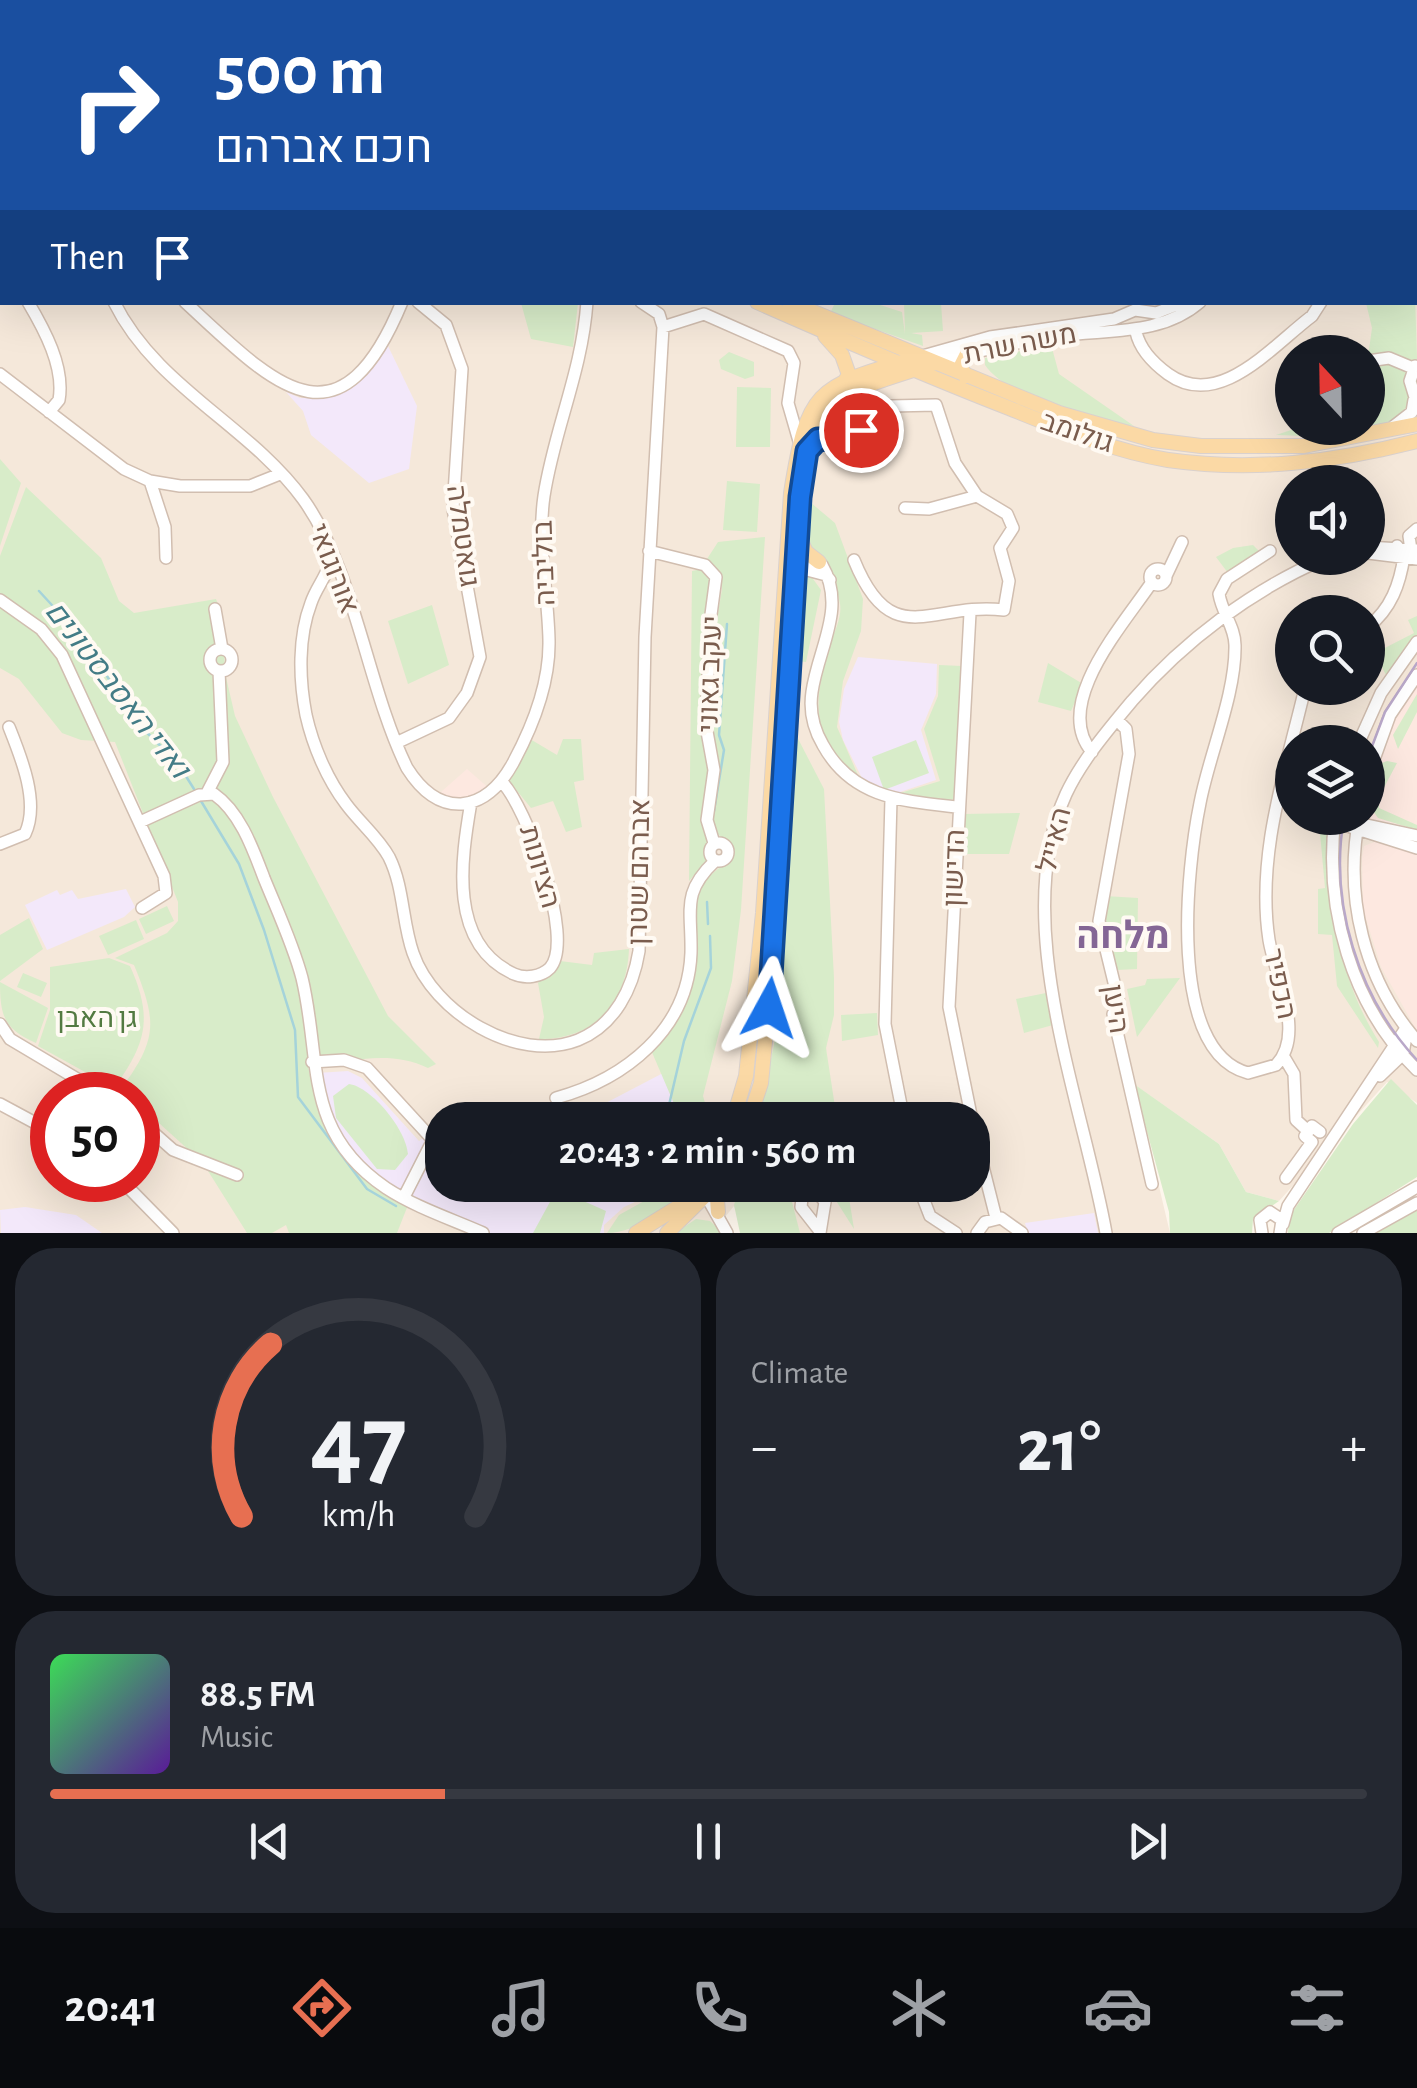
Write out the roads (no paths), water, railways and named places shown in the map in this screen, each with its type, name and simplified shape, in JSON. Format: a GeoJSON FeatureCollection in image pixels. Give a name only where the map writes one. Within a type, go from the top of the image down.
{"type":"FeatureCollection","features":[{"type":"Feature","properties":{"kind":"main road"},"geometry":{"type":"LineString","coordinates":[[764,305],[896,364]]}},
{"type":"Feature","properties":{"kind":"main road","name":"גולומב"},"geometry":{"type":"LineString","coordinates":[[795,305],[1088,439],[1170,460],[1316,462],[1417,442]]}},
{"type":"Feature","properties":{"kind":"main road"},"geometry":{"type":"LineString","coordinates":[[738,1102],[746,1076],[763,914],[803,446],[816,411],[849,375],[846,360],[817,328]]}},
{"type":"Feature","properties":{"kind":"main road"},"geometry":{"type":"LineString","coordinates":[[965,376],[961,366],[967,354]]}},
{"type":"Feature","properties":{"kind":"main road"},"geometry":{"type":"LineString","coordinates":[[845,381],[896,364],[916,363]]}},
{"type":"Feature","properties":{"kind":"main road"},"geometry":{"type":"LineString","coordinates":[[816,411],[844,394],[916,363]]}},
{"type":"Feature","properties":{"kind":"main road","name":"גולומב"},"geometry":{"type":"LineString","coordinates":[[916,363],[935,363],[1110,430],[1172,443],[1310,445]]}},
{"type":"Feature","properties":{"kind":"main road","name":"גולומב"},"geometry":{"type":"LineString","coordinates":[[1385,432],[1417,424]]}},
{"type":"Feature","properties":{"kind":"main road"},"geometry":{"type":"LineString","coordinates":[[755,1102],[761,1083],[777,918],[793,564],[803,446]]}},
{"type":"Feature","properties":{"kind":"main road"},"geometry":{"type":"LineString","coordinates":[[798,535],[806,552],[819,562]]}},
{"type":"Feature","properties":{"kind":"main road"},"geometry":{"type":"LineString","coordinates":[[636,1233],[688,1202]]}},
{"type":"Feature","properties":{"kind":"main road"},"geometry":{"type":"LineString","coordinates":[[686,1218],[698,1202]]}},
{"type":"Feature","properties":{"kind":"main road"},"geometry":{"type":"LineString","coordinates":[[667,1233],[699,1212],[720,1222]]}},
{"type":"Feature","properties":{"kind":"street"},"geometry":{"type":"LineString","coordinates":[[30,305],[43,330],[59,380],[60,400],[49,412]]}},
{"type":"Feature","properties":{"kind":"street","name":"אורוגואי"},"geometry":{"type":"LineString","coordinates":[[116,305],[130,332],[154,360],[280,474],[310,510],[331,555],[396,743],[412,775],[432,796],[454,804],[472,802]]}},
{"type":"Feature","properties":{"kind":"street"},"geometry":{"type":"LineString","coordinates":[[188,305],[275,381],[310,393],[346,384],[365,371],[388,337],[401,305]]}},
{"type":"Feature","properties":{"kind":"street","name":"גואטמלה"},"geometry":{"type":"LineString","coordinates":[[396,743],[449,718],[467,693],[480,657],[453,509],[462,368],[446,325],[422,305]]}},
{"type":"Feature","properties":{"kind":"street","name":"בוליביה"},"geometry":{"type":"LineString","coordinates":[[472,802],[501,781],[529,729],[546,680],[550,640],[542,511],[575,381],[587,305]]}},
{"type":"Feature","properties":{"kind":"street"},"geometry":{"type":"LineString","coordinates":[[646,305],[659,314],[663,327],[704,314],[784,348],[794,363],[788,400],[803,446],[856,435],[890,406],[936,404],[956,463],[977,496],[1007,514],[1013,528],[1000,548],[1009,580],[1004,610],[905,617],[892,613],[872,599],[854,560]]}},
{"type":"Feature","properties":{"kind":"street"},"geometry":{"type":"LineString","coordinates":[[1136,329],[1142,313],[1173,305]]}},
{"type":"Feature","properties":{"kind":"street","name":"משה שרת"},"geometry":{"type":"LineString","coordinates":[[935,363],[1056,336],[1136,329],[1175,318],[1195,305]]}},
{"type":"Feature","properties":{"kind":"street"},"geometry":{"type":"LineString","coordinates":[[1126,315],[1143,350],[1162,369],[1188,385],[1208,388],[1228,379],[1312,316],[1319,305]]}},
{"type":"Feature","properties":{"kind":"street","name":"משה שרת"},"geometry":{"type":"LineString","coordinates":[[916,363],[990,337],[1126,315],[1135,310],[1142,313]]}},
{"type":"Feature","properties":{"kind":"street","name":"אברהם שטרן"},"geometry":{"type":"LineString","coordinates":[[331,555],[329,572],[313,597],[301,654],[306,712],[314,744],[345,803],[391,861],[416,960],[444,998],[485,1030],[526,1045],[557,1046],[586,1037],[608,1019],[626,996],[637,966],[649,551],[663,327]]}},
{"type":"Feature","properties":{"kind":"street"},"geometry":{"type":"LineString","coordinates":[[1385,359],[1415,366],[1416,402],[1408,417],[1385,431]]}},
{"type":"Feature","properties":{"kind":"street"},"geometry":{"type":"LineString","coordinates":[[0,374],[124,468],[150,482],[250,486],[280,474]]}},
{"type":"Feature","properties":{"kind":"street"},"geometry":{"type":"LineString","coordinates":[[792,410],[816,411],[827,439]]}},
{"type":"Feature","properties":{"kind":"street"},"geometry":{"type":"LineString","coordinates":[[150,482],[166,527],[166,558]]}},
{"type":"Feature","properties":{"kind":"street"},"geometry":{"type":"LineString","coordinates":[[904,508],[929,509],[977,496]]}},
{"type":"Feature","properties":{"kind":"street"},"geometry":{"type":"LineString","coordinates":[[1385,610],[1409,554],[1409,536],[1417,531]]}},
{"type":"Feature","properties":{"kind":"street"},"geometry":{"type":"LineString","coordinates":[[1092,752],[1080,734],[1080,701],[1106,652],[1152,582],[1150,575],[1155,569],[1166,576],[1182,542]]}},
{"type":"Feature","properties":{"kind":"street","name":"יעקב גאוני"},"geometry":{"type":"LineString","coordinates":[[556,1098],[618,1074],[666,1028],[687,982],[691,888],[715,860],[709,851],[714,843],[707,820],[714,770],[706,726],[716,577],[705,565],[649,551]]}},
{"type":"Feature","properties":{"kind":"street"},"geometry":{"type":"LineString","coordinates":[[1226,616],[1221,586],[1270,551]]}},
{"type":"Feature","properties":{"kind":"street"},"geometry":{"type":"LineString","coordinates":[[793,564],[819,562],[832,583],[829,635],[812,692],[814,729],[847,777],[891,799],[957,807]]}},
{"type":"Feature","properties":{"kind":"street"},"geometry":{"type":"LineString","coordinates":[[793,564],[826,574],[832,583]]}},
{"type":"Feature","properties":{"kind":"street","name":"האייל"},"geometry":{"type":"LineString","coordinates":[[1106,1233],[1050,975],[1042,905],[1059,811],[1092,752],[1176,654],[1226,616],[1297,575]]}},
{"type":"Feature","properties":{"kind":"street"},"geometry":{"type":"LineString","coordinates":[[313,597],[330,588],[346,598]]}},
{"type":"Feature","properties":{"kind":"street"},"geometry":{"type":"LineString","coordinates":[[0,600],[40,629],[62,655],[124,786],[166,886],[161,898],[142,908]]}},
{"type":"Feature","properties":{"kind":"street"},"geometry":{"type":"LineString","coordinates":[[207,793],[223,762],[220,670],[210,658],[222,649],[215,609]]}},
{"type":"Feature","properties":{"kind":"street","name":"הדישון"},"geometry":{"type":"LineString","coordinates":[[968,1102],[949,1008],[970,614]]}},
{"type":"Feature","properties":{"kind":"street","name":"הכפיר"},"geometry":{"type":"LineString","coordinates":[[1226,616],[1236,648],[1199,806],[1188,939],[1190,987],[1198,1016],[1230,1065],[1255,1074],[1270,1069],[1284,1057],[1289,1027],[1269,937],[1267,862],[1301,705]]}},
{"type":"Feature","properties":{"kind":"street"},"geometry":{"type":"LineString","coordinates":[[1366,725],[1381,692],[1417,642]]}},
{"type":"Feature","properties":{"kind":"street"},"geometry":{"type":"LineString","coordinates":[[1385,729],[1417,674]]}},
{"type":"Feature","properties":{"kind":"street","name":"היען"},"geometry":{"type":"LineString","coordinates":[[1116,720],[1126,729],[1130,754],[1100,921],[1120,1007],[1113,1014],[1152,1184]]}},
{"type":"Feature","properties":{"kind":"street"},"geometry":{"type":"LineString","coordinates":[[0,844],[25,834],[31,814],[21,760],[9,728]]}},
{"type":"Feature","properties":{"kind":"street","name":"הציונות"},"geometry":{"type":"LineString","coordinates":[[472,802],[462,876],[468,919],[480,947],[499,965],[520,976],[539,974],[550,968],[555,956],[550,896],[523,810],[501,781]]}},
{"type":"Feature","properties":{"kind":"street"},"geometry":{"type":"LineString","coordinates":[[140,822],[207,793],[219,796],[234,814],[279,914],[302,980],[312,1062],[326,1114],[339,1142],[363,1168],[404,1198],[483,1233]]}},
{"type":"Feature","properties":{"kind":"street"},"geometry":{"type":"LineString","coordinates":[[891,799],[885,1024],[900,1102]]}},
{"type":"Feature","properties":{"kind":"street"},"geometry":{"type":"LineString","coordinates":[[1385,829],[1417,836]]}},
{"type":"Feature","properties":{"kind":"street"},"geometry":{"type":"LineString","coordinates":[[1385,834],[1417,848]]}},
{"type":"Feature","properties":{"kind":"street"},"geometry":{"type":"LineString","coordinates":[[1335,835],[1334,892],[1341,931],[1357,978],[1392,1045],[1417,1070]]}},
{"type":"Feature","properties":{"kind":"street"},"geometry":{"type":"LineString","coordinates":[[1357,835],[1354,874],[1361,933],[1378,982],[1417,1041]]}},
{"type":"Feature","properties":{"kind":"street"},"geometry":{"type":"LineString","coordinates":[[0,1024],[24,1048],[65,1072]]}},
{"type":"Feature","properties":{"kind":"street"},"geometry":{"type":"LineString","coordinates":[[1281,1228],[1288,1206],[1406,1028]]}},
{"type":"Feature","properties":{"kind":"street"},"geometry":{"type":"LineString","coordinates":[[1373,1082],[1402,1056],[1406,1028]]}},
{"type":"Feature","properties":{"kind":"street"},"geometry":{"type":"LineString","coordinates":[[1284,1057],[1294,1074],[1296,1120],[1314,1132],[1305,1136],[1312,1142],[1286,1178]]}},
{"type":"Feature","properties":{"kind":"street"},"geometry":{"type":"LineString","coordinates":[[312,1062],[344,1060],[367,1068],[432,1140],[404,1198]]}},
{"type":"Feature","properties":{"kind":"street"},"geometry":{"type":"LineString","coordinates":[[0,1104],[30,1120]]}},
{"type":"Feature","properties":{"kind":"street"},"geometry":{"type":"LineString","coordinates":[[160,1138],[173,1150],[237,1176]]}},
{"type":"Feature","properties":{"kind":"street"},"geometry":{"type":"LineString","coordinates":[[1338,1233],[1417,1187]]}},
{"type":"Feature","properties":{"kind":"street","name":"הדישון"},"geometry":{"type":"LineString","coordinates":[[990,1194],[996,1218]]}},
{"type":"Feature","properties":{"kind":"street"},"geometry":{"type":"LineString","coordinates":[[143,1202],[173,1233]]}},
{"type":"Feature","properties":{"kind":"street"},"geometry":{"type":"LineString","coordinates":[[923,1202],[932,1228],[956,1233]]}},
{"type":"Feature","properties":{"kind":"street"},"geometry":{"type":"LineString","coordinates":[[1363,1233],[1417,1203]]}},
{"type":"Feature","properties":{"kind":"street"},"geometry":{"type":"LineString","coordinates":[[1260,1231],[1262,1216],[1288,1206]]}},
{"type":"Feature","properties":{"kind":"street"},"geometry":{"type":"LineString","coordinates":[[1272,1212],[1281,1228]]}},
{"type":"Feature","properties":{"kind":"street"},"geometry":{"type":"LineString","coordinates":[[977,1233],[996,1218],[1010,1220],[1022,1233]]}},
{"type":"Feature","properties":{"kind":"waterway","name":"ואדי האסבסטונים"},"geometry":{"type":"LineString","coordinates":[[39,591],[84,640],[137,723],[177,762],[194,789]]}},
{"type":"Feature","properties":{"kind":"waterway"},"geometry":{"type":"LineString","coordinates":[[714,811],[724,750],[719,735],[727,624]]}},
{"type":"Feature","properties":{"kind":"waterway","name":"ואדי האסבסטונים"},"geometry":{"type":"LineString","coordinates":[[201,801],[239,864],[264,930],[295,1030],[298,1097],[367,1189],[396,1206]]}},
{"type":"Feature","properties":{"kind":"waterway"},"geometry":{"type":"LineString","coordinates":[[707,902],[708,924]]}},
{"type":"Feature","properties":{"kind":"waterway"},"geometry":{"type":"LineString","coordinates":[[670,1102],[684,1041],[711,968],[710,936]]}},
{"type":"Feature","properties":{"kind":"tram line"},"geometry":{"type":"LineString","coordinates":[[1380,725],[1417,663]]}},
{"type":"Feature","properties":{"kind":"tram line"},"geometry":{"type":"LineString","coordinates":[[1342,835],[1341,882],[1353,947],[1379,1007],[1417,1060]]}},
{"type":"Feature","properties":{"kind":"district","name":"מלחה"},"geometry":{"type":"Point","coordinates":[1123,937]}},
{"type":"Feature","properties":{"kind":"park label","name":"גן האבן"},"geometry":{"type":"Point","coordinates":[97,1019]}}]}
